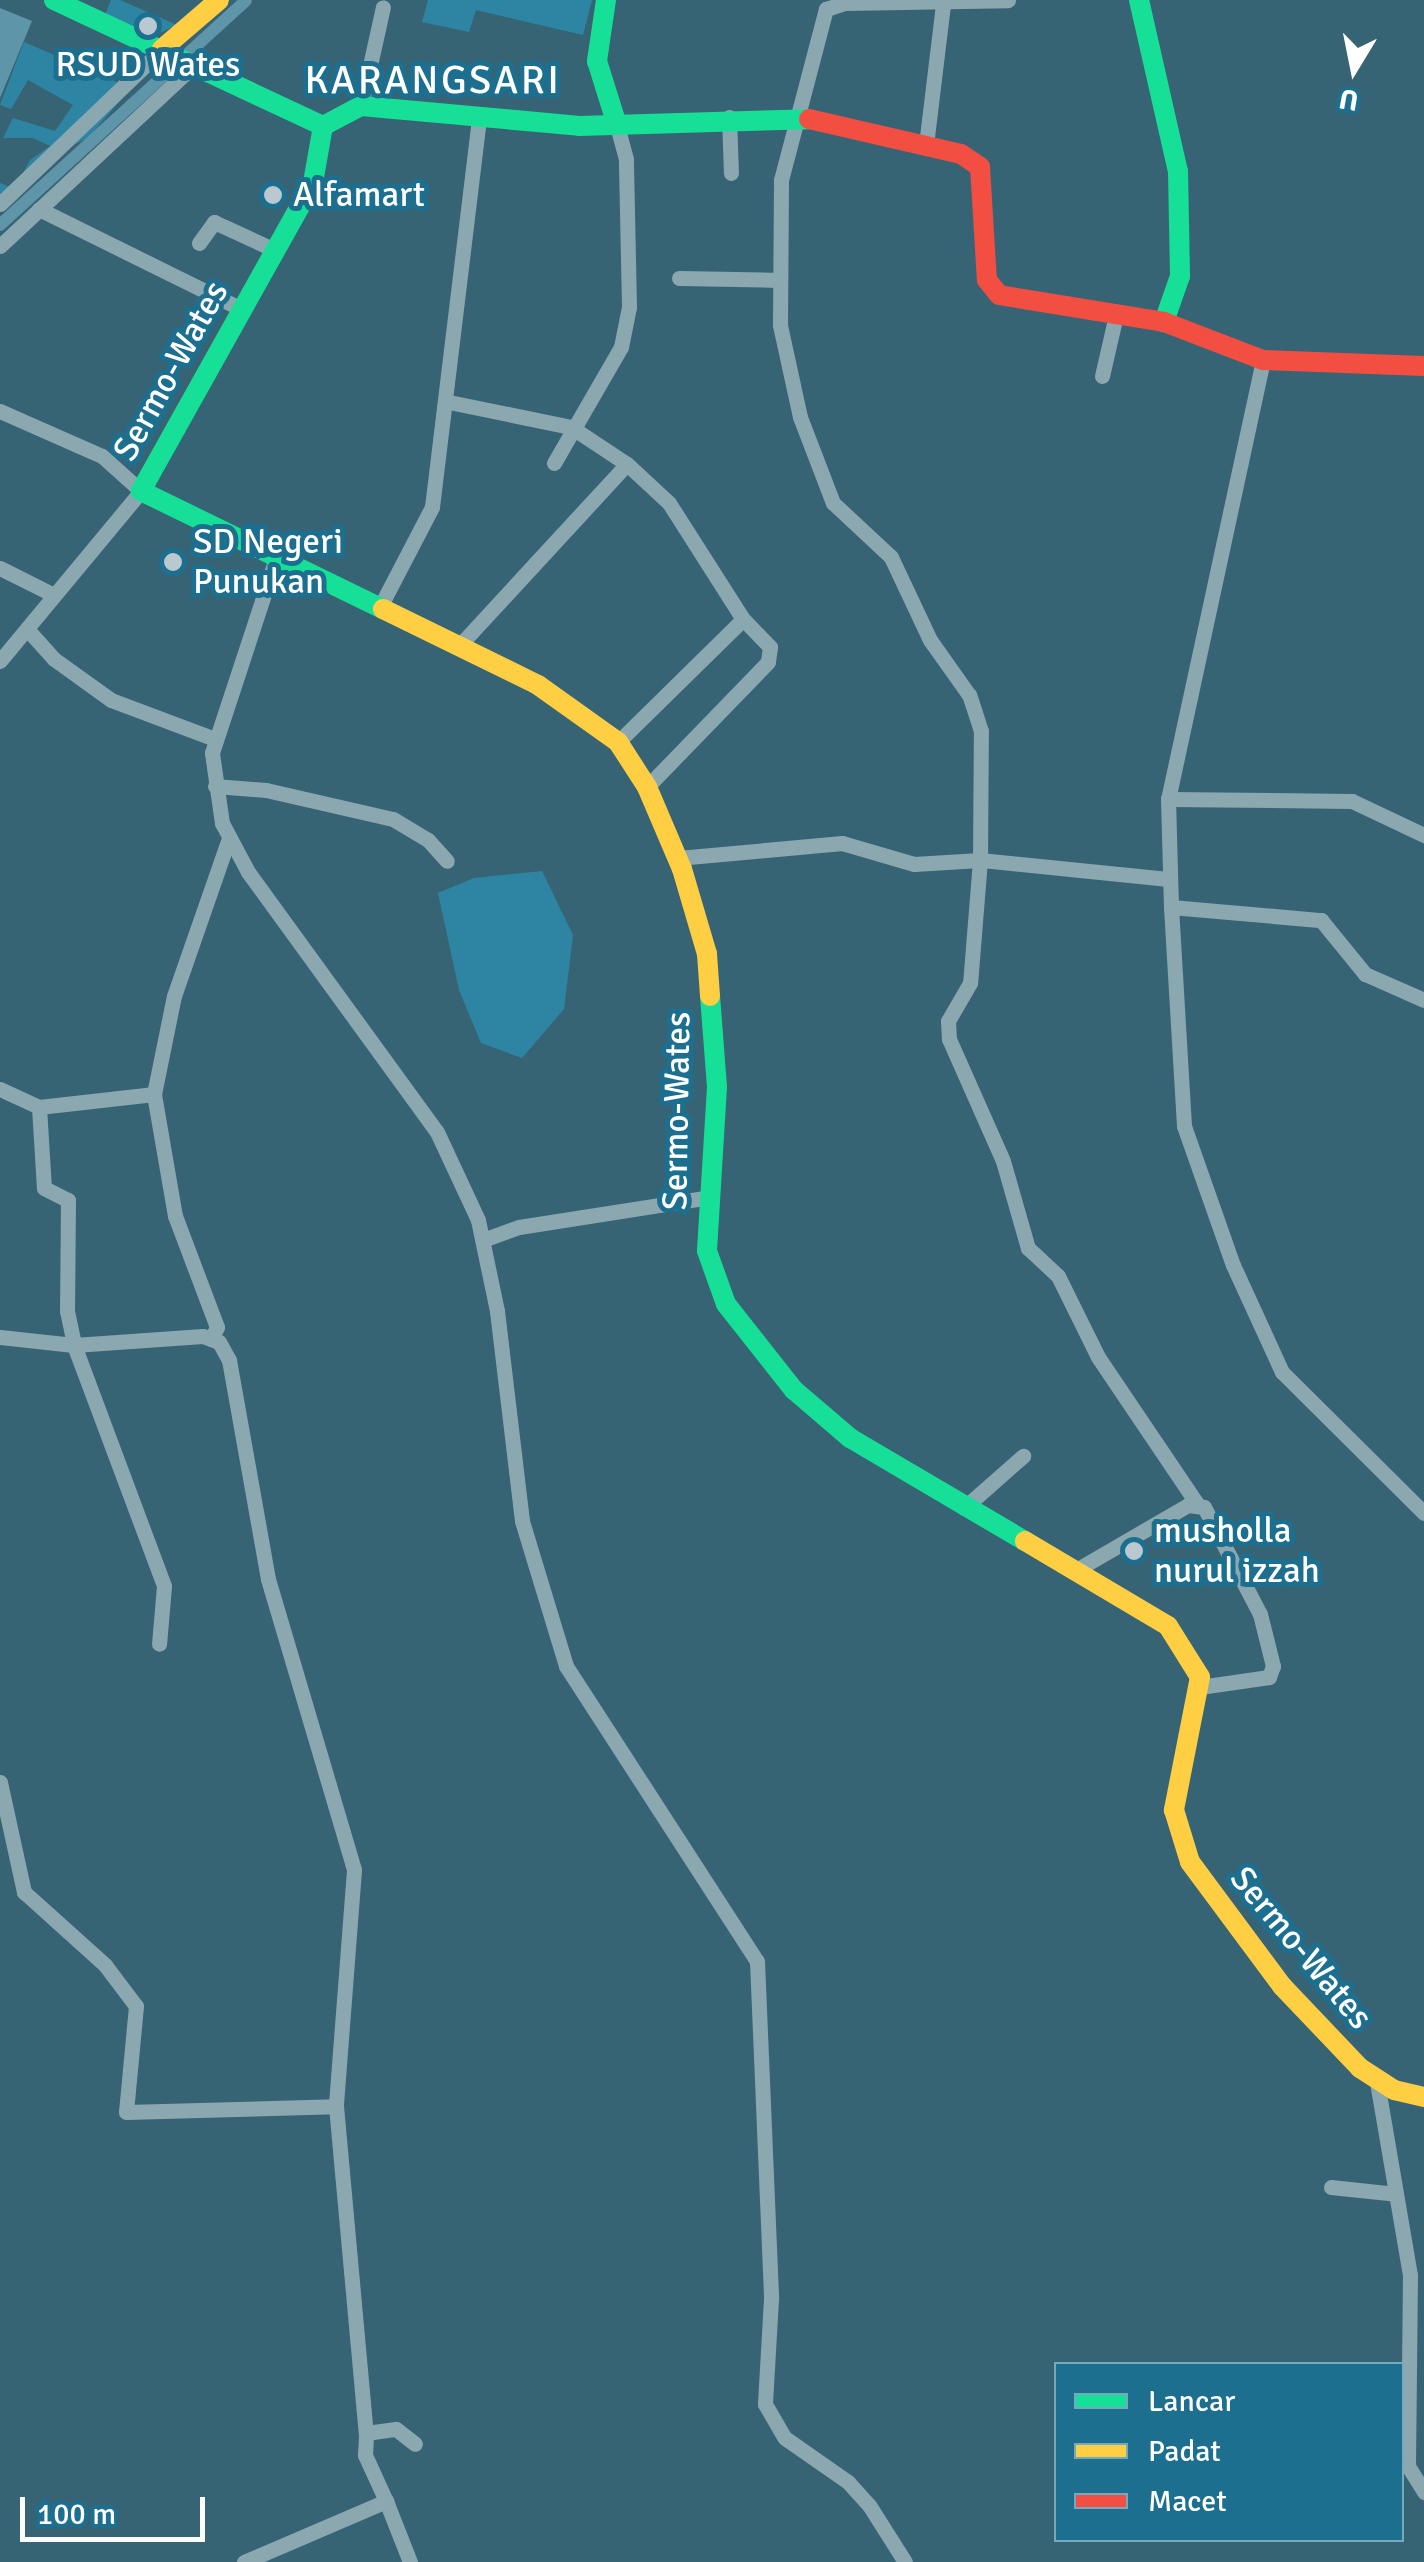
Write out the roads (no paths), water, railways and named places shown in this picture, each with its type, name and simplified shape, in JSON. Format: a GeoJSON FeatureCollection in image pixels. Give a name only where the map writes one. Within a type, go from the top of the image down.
{"type":"FeatureCollection","features":[{"type":"Feature","properties":{"kind":"main road"},"geometry":{"type":"LineString","coordinates":[[54,0],[323,126],[360,106],[618,125],[795,116],[926,145],[980,167],[987,280],[998,295],[1164,322],[1264,360],[1424,366]]}},
{"type":"Feature","properties":{"kind":"main road"},"geometry":{"type":"LineString","coordinates":[[180,58],[219,0]]}},
{"type":"Feature","properties":{"kind":"main road"},"geometry":{"type":"LineString","coordinates":[[606,0],[597,60],[618,125]]}},
{"type":"Feature","properties":{"kind":"main road"},"geometry":{"type":"LineString","coordinates":[[1139,0],[1178,171],[1180,276],[1164,322]]}},
{"type":"Feature","properties":{"kind":"main road","name":"Sermo-Wates"},"geometry":{"type":"LineString","coordinates":[[323,126],[313,183],[141,491],[381,605],[559,696],[618,742],[647,786],[678,858],[708,954],[716,1034],[710,1197],[712,1279],[744,1333],[850,1438],[1168,1626],[1192,1656],[1200,1687],[1179,1777],[1176,1836],[1227,1919],[1282,1986],[1377,2082],[1424,2097]]}},
{"type":"Feature","properties":{"kind":"street"},"geometry":{"type":"LineString","coordinates":[[1008,0],[943,5],[844,3],[826,9],[781,180],[779,280],[786,357],[824,486],[891,557],[930,640],[969,696],[981,731],[980,860],[970,983],[948,1021],[949,1040],[1003,1161],[1028,1248],[1058,1276],[1098,1357],[1197,1504],[1228,1543],[1260,1614],[1273,1666],[1269,1677],[1200,1687]]}},
{"type":"Feature","properties":{"kind":"street"},"geometry":{"type":"LineString","coordinates":[[926,145],[943,5]]}},
{"type":"Feature","properties":{"kind":"street"},"geometry":{"type":"LineString","coordinates":[[360,106],[383,7]]}},
{"type":"Feature","properties":{"kind":"street"},"geometry":{"type":"LineString","coordinates":[[0,204],[50,177],[180,58]]}},
{"type":"Feature","properties":{"kind":"street"},"geometry":{"type":"LineString","coordinates":[[0,246],[39,209],[50,177],[180,58]]}},
{"type":"Feature","properties":{"kind":"street"},"geometry":{"type":"LineString","coordinates":[[381,605],[432,507],[449,402],[456,269],[479,116]]}},
{"type":"Feature","properties":{"kind":"street"},"geometry":{"type":"LineString","coordinates":[[729,117],[732,173]]}},
{"type":"Feature","properties":{"kind":"street"},"geometry":{"type":"LineString","coordinates":[[554,463],[572,426],[598,393],[621,348],[629,307],[626,159],[618,125]]}},
{"type":"Feature","properties":{"kind":"street"},"geometry":{"type":"LineString","coordinates":[[39,209],[244,310]]}},
{"type":"Feature","properties":{"kind":"street"},"geometry":{"type":"LineString","coordinates":[[199,243],[214,222],[275,250]]}},
{"type":"Feature","properties":{"kind":"street"},"geometry":{"type":"LineString","coordinates":[[678,278],[779,280]]}},
{"type":"Feature","properties":{"kind":"street"},"geometry":{"type":"LineString","coordinates":[[1102,376],[1116,315]]}},
{"type":"Feature","properties":{"kind":"street"},"geometry":{"type":"LineString","coordinates":[[1264,360],[1168,799],[1168,879],[1184,1126],[1232,1264],[1282,1372],[1424,1513]]}},
{"type":"Feature","properties":{"kind":"street"},"geometry":{"type":"LineString","coordinates":[[449,402],[572,426],[627,464],[669,503],[743,619],[770,647],[770,657],[647,786]]}},
{"type":"Feature","properties":{"kind":"street"},"geometry":{"type":"LineString","coordinates":[[0,411],[102,456],[141,491],[0,661]]}},
{"type":"Feature","properties":{"kind":"street"},"geometry":{"type":"LineString","coordinates":[[458,647],[627,464]]}},
{"type":"Feature","properties":{"kind":"street"},"geometry":{"type":"LineString","coordinates":[[278,555],[216,739],[214,786],[228,841],[437,1132],[482,1240],[522,1522],[566,1666],[758,1961],[771,2298],[765,2404],[784,2438],[848,2482],[869,2505],[905,2562]]}},
{"type":"Feature","properties":{"kind":"street"},"geometry":{"type":"LineString","coordinates":[[0,568],[54,595]]}},
{"type":"Feature","properties":{"kind":"street"},"geometry":{"type":"LineString","coordinates":[[618,742],[743,619]]}},
{"type":"Feature","properties":{"kind":"street"},"geometry":{"type":"LineString","coordinates":[[27,629],[54,659],[111,700],[216,739]]}},
{"type":"Feature","properties":{"kind":"street"},"geometry":{"type":"LineString","coordinates":[[214,786],[266,790],[392,819],[428,840],[447,860]]}},
{"type":"Feature","properties":{"kind":"street"},"geometry":{"type":"LineString","coordinates":[[1168,799],[1352,801],[1424,835]]}},
{"type":"Feature","properties":{"kind":"street"},"geometry":{"type":"LineString","coordinates":[[211,1339],[217,1327],[175,1216],[154,1094],[174,996],[228,841]]}},
{"type":"Feature","properties":{"kind":"street"},"geometry":{"type":"LineString","coordinates":[[678,858],[842,843],[914,864],[980,860],[1168,879]]}},
{"type":"Feature","properties":{"kind":"street"},"geometry":{"type":"LineString","coordinates":[[1171,908],[1321,920],[1365,974],[1424,1000]]}},
{"type":"Feature","properties":{"kind":"street"},"geometry":{"type":"LineString","coordinates":[[0,1089],[39,1106],[154,1094]]}},
{"type":"Feature","properties":{"kind":"street"},"geometry":{"type":"LineString","coordinates":[[39,1106],[44,1188],[68,1200],[72,1218],[67,1311],[74,1344],[164,1586],[159,1644]]}},
{"type":"Feature","properties":{"kind":"street"},"geometry":{"type":"LineString","coordinates":[[482,1240],[519,1228],[710,1197]]}},
{"type":"Feature","properties":{"kind":"street"},"geometry":{"type":"LineString","coordinates":[[0,1337],[74,1344],[211,1339]]}},
{"type":"Feature","properties":{"kind":"street"},"geometry":{"type":"LineString","coordinates":[[211,1339],[229,1360],[268,1580],[354,1870],[336,2106],[365,2454],[410,2562]]}},
{"type":"Feature","properties":{"kind":"street"},"geometry":{"type":"LineString","coordinates":[[964,1508],[1023,1456]]}},
{"type":"Feature","properties":{"kind":"street"},"geometry":{"type":"LineString","coordinates":[[1078,1570],[1139,1530],[1197,1504]]}},
{"type":"Feature","properties":{"kind":"street"},"geometry":{"type":"LineString","coordinates":[[0,1782],[24,1892],[104,1965],[136,2006],[126,2112],[336,2106]]}},
{"type":"Feature","properties":{"kind":"street"},"geometry":{"type":"LineString","coordinates":[[1377,2082],[1410,2275],[1408,2466],[1424,2492]]}},
{"type":"Feature","properties":{"kind":"street"},"geometry":{"type":"LineString","coordinates":[[1331,2187],[1396,2194]]}},
{"type":"Feature","properties":{"kind":"street"},"geometry":{"type":"LineString","coordinates":[[366,2433],[396,2429],[415,2444]]}},
{"type":"Feature","properties":{"kind":"street"},"geometry":{"type":"LineString","coordinates":[[244,2562],[386,2502]]}},
{"type":"Feature","properties":{"kind":"waterway"},"geometry":{"type":"LineString","coordinates":[[0,225],[246,0]]}},
{"type":"Feature","properties":{"kind":"place","name":"RSUD Wates"},"geometry":{"type":"Point","coordinates":[148,26]}},
{"type":"Feature","properties":{"kind":"place","name":"Alfamart"},"geometry":{"type":"Point","coordinates":[273,195]}},
{"type":"Feature","properties":{"kind":"place","name":"SD Negeri Punukan"},"geometry":{"type":"Point","coordinates":[173,562]}},
{"type":"Feature","properties":{"kind":"place","name":"musholla nurul izzah"},"geometry":{"type":"Point","coordinates":[1134,1551]}},
{"type":"Feature","properties":{"kind":"district","name":"KARANGSARI"},"geometry":{"type":"Point","coordinates":[433,80]}}]}
